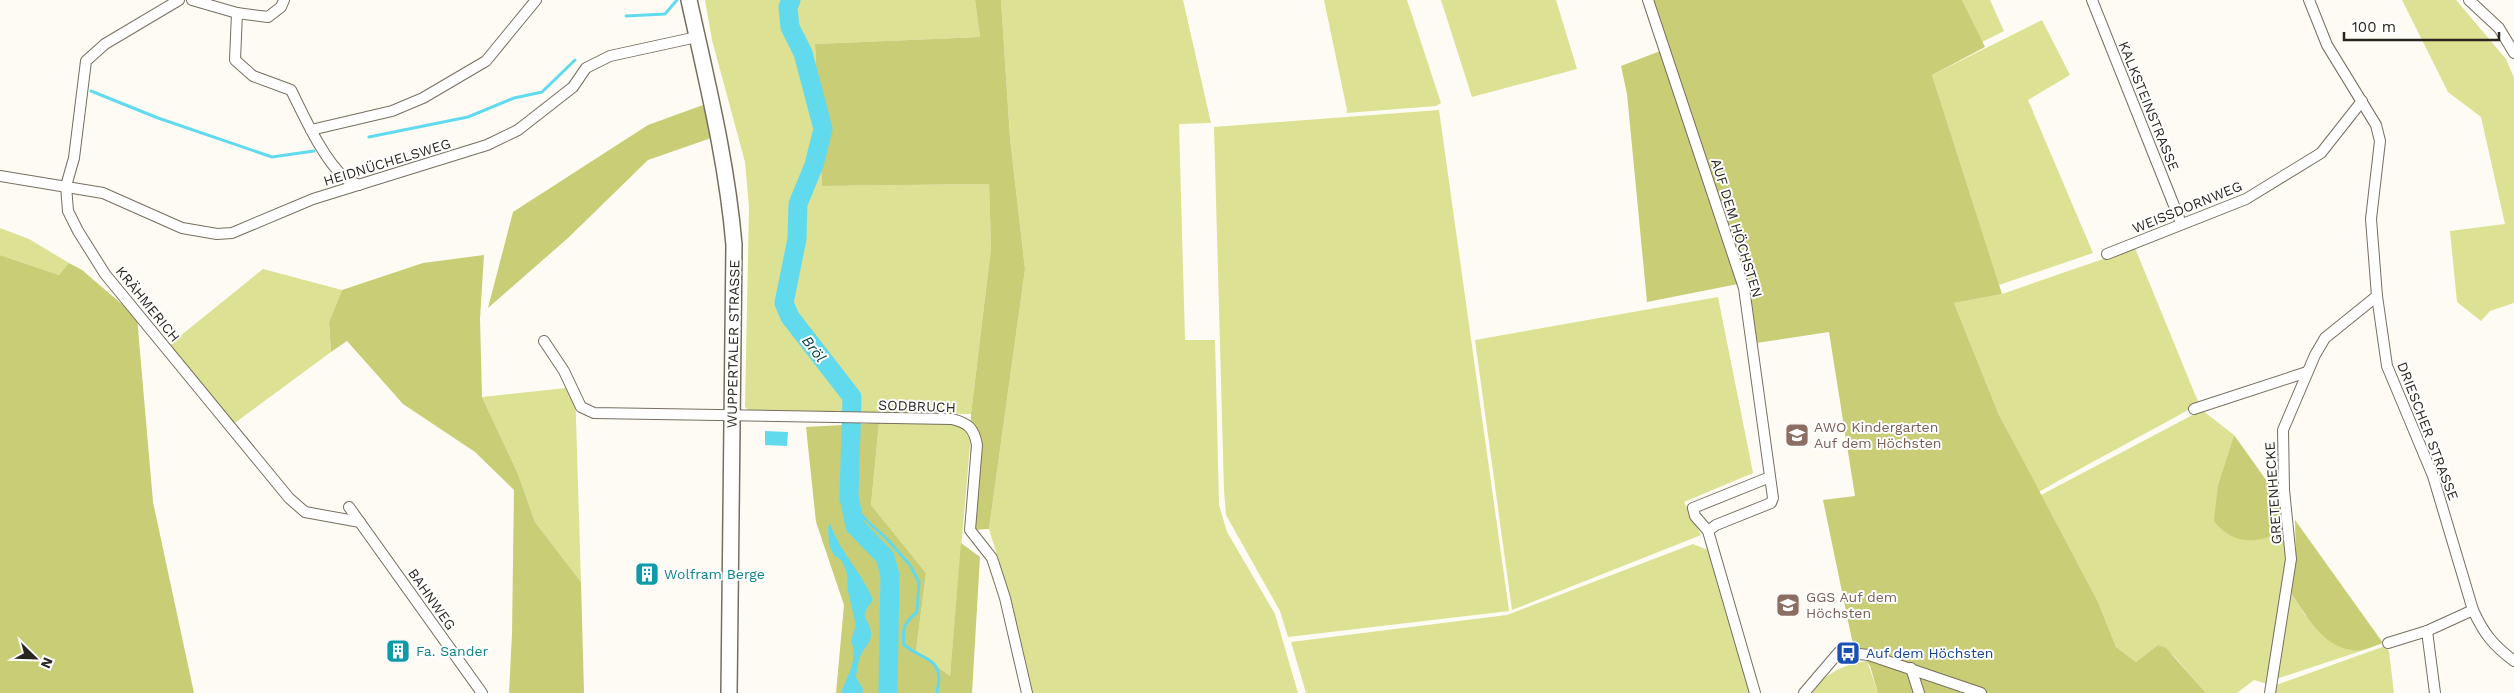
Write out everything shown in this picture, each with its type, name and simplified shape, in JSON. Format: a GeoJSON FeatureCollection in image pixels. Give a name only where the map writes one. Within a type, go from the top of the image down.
{"type":"FeatureCollection","features":[{"type":"Feature","properties":{"kind":"main road","name":"WUPPERTALER STRASSE"},"geometry":{"type":"LineString","coordinates":[[689,0],[730,200],[734,246],[728,693]]}},
{"type":"Feature","properties":{"kind":"street"},"geometry":{"type":"LineString","coordinates":[[66,186],[74,158],[86,61],[104,44],[179,0]]}},
{"type":"Feature","properties":{"kind":"street"},"geometry":{"type":"LineString","coordinates":[[192,0],[237,14],[268,17],[281,7],[284,0]]}},
{"type":"Feature","properties":{"kind":"street"},"geometry":{"type":"LineString","coordinates":[[311,130],[392,111],[423,98],[486,61],[536,0]]}},
{"type":"Feature","properties":{"kind":"street","name":"AUF DEM HÖCHSTEN"},"geometry":{"type":"LineString","coordinates":[[1648,0],[1744,288],[1773,498],[1771,503],[1716,525],[1708,532]]}},
{"type":"Feature","properties":{"kind":"street","name":"KALKSTEINSTRASSE"},"geometry":{"type":"LineString","coordinates":[[2092,0],[2182,223]]}},
{"type":"Feature","properties":{"kind":"street","name":"DRIESCHER STRASSE"},"geometry":{"type":"LineString","coordinates":[[2309,0],[2327,44],[2376,125],[2380,141],[2371,220],[2377,296],[2387,366],[2433,476],[2473,610],[2481,628],[2494,646],[2514,661]]}},
{"type":"Feature","properties":{"kind":"street"},"geometry":{"type":"LineString","coordinates":[[2469,0],[2499,28],[2514,53]]}},
{"type":"Feature","properties":{"kind":"street"},"geometry":{"type":"LineString","coordinates":[[237,14],[235,60],[254,76],[291,90],[311,130],[346,179],[359,184]]}},
{"type":"Feature","properties":{"kind":"street","name":"HEIDNÜCHELSWEG"},"geometry":{"type":"LineString","coordinates":[[0,176],[103,193],[182,228],[217,234],[232,232],[313,199],[487,145],[518,130],[573,87],[586,68],[610,56],[697,36]]}},
{"type":"Feature","properties":{"kind":"street","name":"WEISSDORNWEG"},"geometry":{"type":"LineString","coordinates":[[2107,254],[2182,223],[2218,212],[2246,199],[2321,154],[2362,101]]}},
{"type":"Feature","properties":{"kind":"street","name":"KRÄHMERICH"},"geometry":{"type":"LineString","coordinates":[[66,186],[68,211],[78,232],[105,274],[271,479],[305,512],[360,522]]}},
{"type":"Feature","properties":{"kind":"street","name":"GRETENHECKE"},"geometry":{"type":"LineString","coordinates":[[2270,693],[2284,617],[2291,559],[2284,490],[2283,430],[2325,338],[2377,296]]}},
{"type":"Feature","properties":{"kind":"street","name":"SODBRUCH"},"geometry":{"type":"LineString","coordinates":[[544,341],[564,371],[581,407],[594,413],[952,419],[967,423],[974,432],[976,445],[970,530],[992,558],[1005,598],[1027,693]]}},
{"type":"Feature","properties":{"kind":"street"},"geometry":{"type":"LineString","coordinates":[[2194,409],[2272,382],[2308,372]]}},
{"type":"Feature","properties":{"kind":"street"},"geometry":{"type":"LineString","coordinates":[[1755,693],[1708,532],[1696,516],[1693,508],[1770,477]]}},
{"type":"Feature","properties":{"kind":"street","name":"BAHNWEG"},"geometry":{"type":"LineString","coordinates":[[349,507],[482,693]]}},
{"type":"Feature","properties":{"kind":"street"},"geometry":{"type":"LineString","coordinates":[[2388,643],[2427,631],[2473,610]]}},
{"type":"Feature","properties":{"kind":"street"},"geometry":{"type":"LineString","coordinates":[[2427,631],[2435,693]]}},
{"type":"Feature","properties":{"kind":"street"},"geometry":{"type":"LineString","coordinates":[[1804,693],[1839,652],[1869,655],[1981,693]]}},
{"type":"Feature","properties":{"kind":"street"},"geometry":{"type":"LineString","coordinates":[[1911,668],[1919,693]]}},
{"type":"Feature","properties":{"kind":"green space"},"geometry":{"type":"Polygon","coordinates":[[[705,0],[975,0],[980,37],[815,44],[822,186],[989,184],[991,248],[971,414],[750,411],[745,407],[749,207],[745,162],[712,40],[705,0]]]}},
{"type":"Feature","properties":{"kind":"green space"},"geometry":{"type":"Polygon","coordinates":[[[975,0],[1001,0],[1010,138],[1025,269],[989,529],[970,530],[971,414],[991,248],[989,184],[822,186],[815,44],[980,37],[975,0]]]}},
{"type":"Feature","properties":{"kind":"green space"},"geometry":{"type":"Polygon","coordinates":[[[1001,0],[1183,0],[1211,123],[1179,124],[1185,340],[1215,340],[1219,505],[1227,532],[1275,614],[1298,693],[1031,693],[1005,581],[989,529],[1025,269],[1010,138],[1001,0]]]}},
{"type":"Feature","properties":{"kind":"green space"},"geometry":{"type":"Polygon","coordinates":[[[1324,0],[1407,0],[1441,103],[1436,106],[1346,113],[1347,110],[1324,0]]]}},
{"type":"Feature","properties":{"kind":"green space"},"geometry":{"type":"Polygon","coordinates":[[[1441,0],[1556,0],[1577,69],[1472,97],[1441,0]]]}},
{"type":"Feature","properties":{"kind":"green space"},"geometry":{"type":"Polygon","coordinates":[[[1651,0],[1962,0],[1985,47],[1932,75],[2002,294],[1954,303],[1999,415],[2098,602],[2116,647],[2136,662],[2158,645],[2166,648],[2206,693],[1878,693],[1870,666],[1852,640],[1823,500],[1855,496],[1829,332],[1756,343],[1748,282],[1647,302],[1627,94],[1621,66],[1663,50],[1651,0]]]}},
{"type":"Feature","properties":{"kind":"green space"},"geometry":{"type":"Polygon","coordinates":[[[1962,0],[1990,0],[2004,31],[1982,42],[1962,0]]]}},
{"type":"Feature","properties":{"kind":"green space"},"geometry":{"type":"Polygon","coordinates":[[[2402,0],[2456,0],[2506,59],[2514,78],[2514,303],[2490,311],[2481,321],[2457,302],[2450,231],[2505,224],[2481,117],[2448,92],[2402,0]]]}},
{"type":"Feature","properties":{"kind":"green space"},"geometry":{"type":"Polygon","coordinates":[[[2042,20],[2070,75],[2028,100],[2093,253],[1999,285],[1932,75],[2042,20]]]}},
{"type":"Feature","properties":{"kind":"green space"},"geometry":{"type":"Polygon","coordinates":[[[703,105],[714,137],[648,160],[568,238],[488,308],[513,212],[648,125],[703,105]]]}},
{"type":"Feature","properties":{"kind":"green space"},"geometry":{"type":"Polygon","coordinates":[[[1439,110],[1509,611],[1288,637],[1280,611],[1226,515],[1214,127],[1439,110]]]}},
{"type":"Feature","properties":{"kind":"green space"},"geometry":{"type":"Polygon","coordinates":[[[0,228],[29,239],[69,263],[59,275],[0,255],[0,228]]]}},
{"type":"Feature","properties":{"kind":"green space"},"geometry":{"type":"Polygon","coordinates":[[[2135,248],[2199,404],[2039,492],[1999,415],[1954,303],[2002,294],[2135,248]]]}},
{"type":"Feature","properties":{"kind":"green space"},"geometry":{"type":"Polygon","coordinates":[[[0,255],[59,275],[69,263],[82,270],[137,317],[153,502],[194,693],[0,693],[0,255]]]}},
{"type":"Feature","properties":{"kind":"green space"},"geometry":{"type":"Polygon","coordinates":[[[484,255],[480,319],[482,397],[518,474],[535,522],[581,582],[584,693],[509,693],[512,634],[514,490],[475,452],[403,404],[347,341],[331,352],[329,322],[342,290],[423,263],[484,255]]]}},
{"type":"Feature","properties":{"kind":"green space"},"geometry":{"type":"Polygon","coordinates":[[[263,269],[342,290],[329,322],[331,352],[232,425],[169,345],[263,269]]]}},
{"type":"Feature","properties":{"kind":"green space"},"geometry":{"type":"Polygon","coordinates":[[[1718,297],[1753,473],[1684,502],[1701,535],[1512,610],[1475,340],[1718,297]]]}},
{"type":"Feature","properties":{"kind":"green space"},"geometry":{"type":"Polygon","coordinates":[[[575,387],[581,582],[535,522],[518,474],[482,397],[575,387]]]}},
{"type":"Feature","properties":{"kind":"green space"},"geometry":{"type":"Polygon","coordinates":[[[2202,410],[2234,435],[2218,485],[2285,528],[2285,569],[2267,684],[2254,680],[2237,693],[2206,693],[2173,655],[2158,645],[2136,662],[2116,647],[2098,602],[2041,495],[2202,410]]]}},
{"type":"Feature","properties":{"kind":"green space"},"geometry":{"type":"Polygon","coordinates":[[[953,422],[965,425],[971,434],[950,676],[916,651],[926,573],[871,505],[879,423],[953,422]]]}},
{"type":"Feature","properties":{"kind":"green space"},"geometry":{"type":"Polygon","coordinates":[[[879,423],[871,505],[926,573],[916,651],[950,676],[961,543],[980,557],[972,693],[836,693],[844,605],[816,522],[806,427],[879,423]]]}},
{"type":"Feature","properties":{"kind":"green space"},"geometry":{"type":"Polygon","coordinates":[[[2234,435],[2284,505],[2285,528],[2266,538],[2257,540],[2238,539],[2222,529],[2214,521],[2218,485],[2234,435]]]}},
{"type":"Feature","properties":{"kind":"green space"},"geometry":{"type":"Polygon","coordinates":[[[2295,520],[2383,643],[2360,650],[2342,648],[2332,643],[2309,620],[2291,593],[2296,558],[2295,520]]]}},
{"type":"Feature","properties":{"kind":"green space"},"geometry":{"type":"Polygon","coordinates":[[[1693,544],[1708,550],[1751,693],[1306,693],[1291,642],[1507,615],[1693,544]]]}},
{"type":"Feature","properties":{"kind":"green space"},"geometry":{"type":"Polygon","coordinates":[[[2291,593],[2305,615],[2352,650],[2370,648],[2276,679],[2291,593]]]}},
{"type":"Feature","properties":{"kind":"green space"},"geometry":{"type":"Polygon","coordinates":[[[2385,646],[2389,651],[2394,693],[2273,693],[2276,685],[2385,646]]]}},
{"type":"Feature","properties":{"kind":"green space"},"geometry":{"type":"Polygon","coordinates":[[[1867,661],[1878,693],[1809,693],[1835,671],[1867,661]]]}},
{"type":"Feature","properties":{"kind":"water"},"geometry":{"type":"Polygon","coordinates":[[[765,431],[788,432],[787,446],[765,445],[765,431]]]}},
{"type":"Feature","properties":{"kind":"water"},"geometry":{"type":"Polygon","coordinates":[[[830,523],[839,543],[863,580],[873,600],[865,614],[871,632],[871,639],[861,654],[856,677],[863,689],[862,693],[841,693],[853,661],[854,655],[851,641],[856,625],[848,591],[847,573],[842,561],[834,555],[829,545],[828,528],[830,523]]]}},
{"type":"Feature","properties":{"kind":"waterway"},"geometry":{"type":"LineString","coordinates":[[626,16],[665,14],[677,0]]}},
{"type":"Feature","properties":{"kind":"waterway","name":"Bröl"},"geometry":{"type":"LineString","coordinates":[[791,0],[788,7],[790,27],[803,53],[823,129],[814,165],[798,204],[797,239],[784,303],[790,317],[852,397],[849,497],[855,526],[885,557],[890,575],[888,693]]}},
{"type":"Feature","properties":{"kind":"waterway"},"geometry":{"type":"LineString","coordinates":[[369,137],[468,117],[514,98],[542,92],[575,60]]}},
{"type":"Feature","properties":{"kind":"waterway"},"geometry":{"type":"LineString","coordinates":[[91,91],[158,118],[272,157],[314,151]]}},
{"type":"Feature","properties":{"kind":"waterway"},"geometry":{"type":"LineString","coordinates":[[849,501],[910,565],[919,582],[917,612],[909,619],[905,626],[903,634],[904,645],[936,666],[939,681],[937,693]]}},
{"type":"Feature","properties":{"kind":"place","name":"AWO Kindergarten Auf dem Höchsten"},"geometry":{"type":"Point","coordinates":[1797,435]}},
{"type":"Feature","properties":{"kind":"place","name":"Wolfram Berge"},"geometry":{"type":"Point","coordinates":[647,574]}},
{"type":"Feature","properties":{"kind":"place","name":"GGS Auf dem Höchsten"},"geometry":{"type":"Point","coordinates":[1788,605]}},
{"type":"Feature","properties":{"kind":"place","name":"Fa. Sander"},"geometry":{"type":"Point","coordinates":[398,651]}},
{"type":"Feature","properties":{"kind":"place","name":"Auf dem Höchsten"},"geometry":{"type":"Point","coordinates":[1848,653]}}]}
